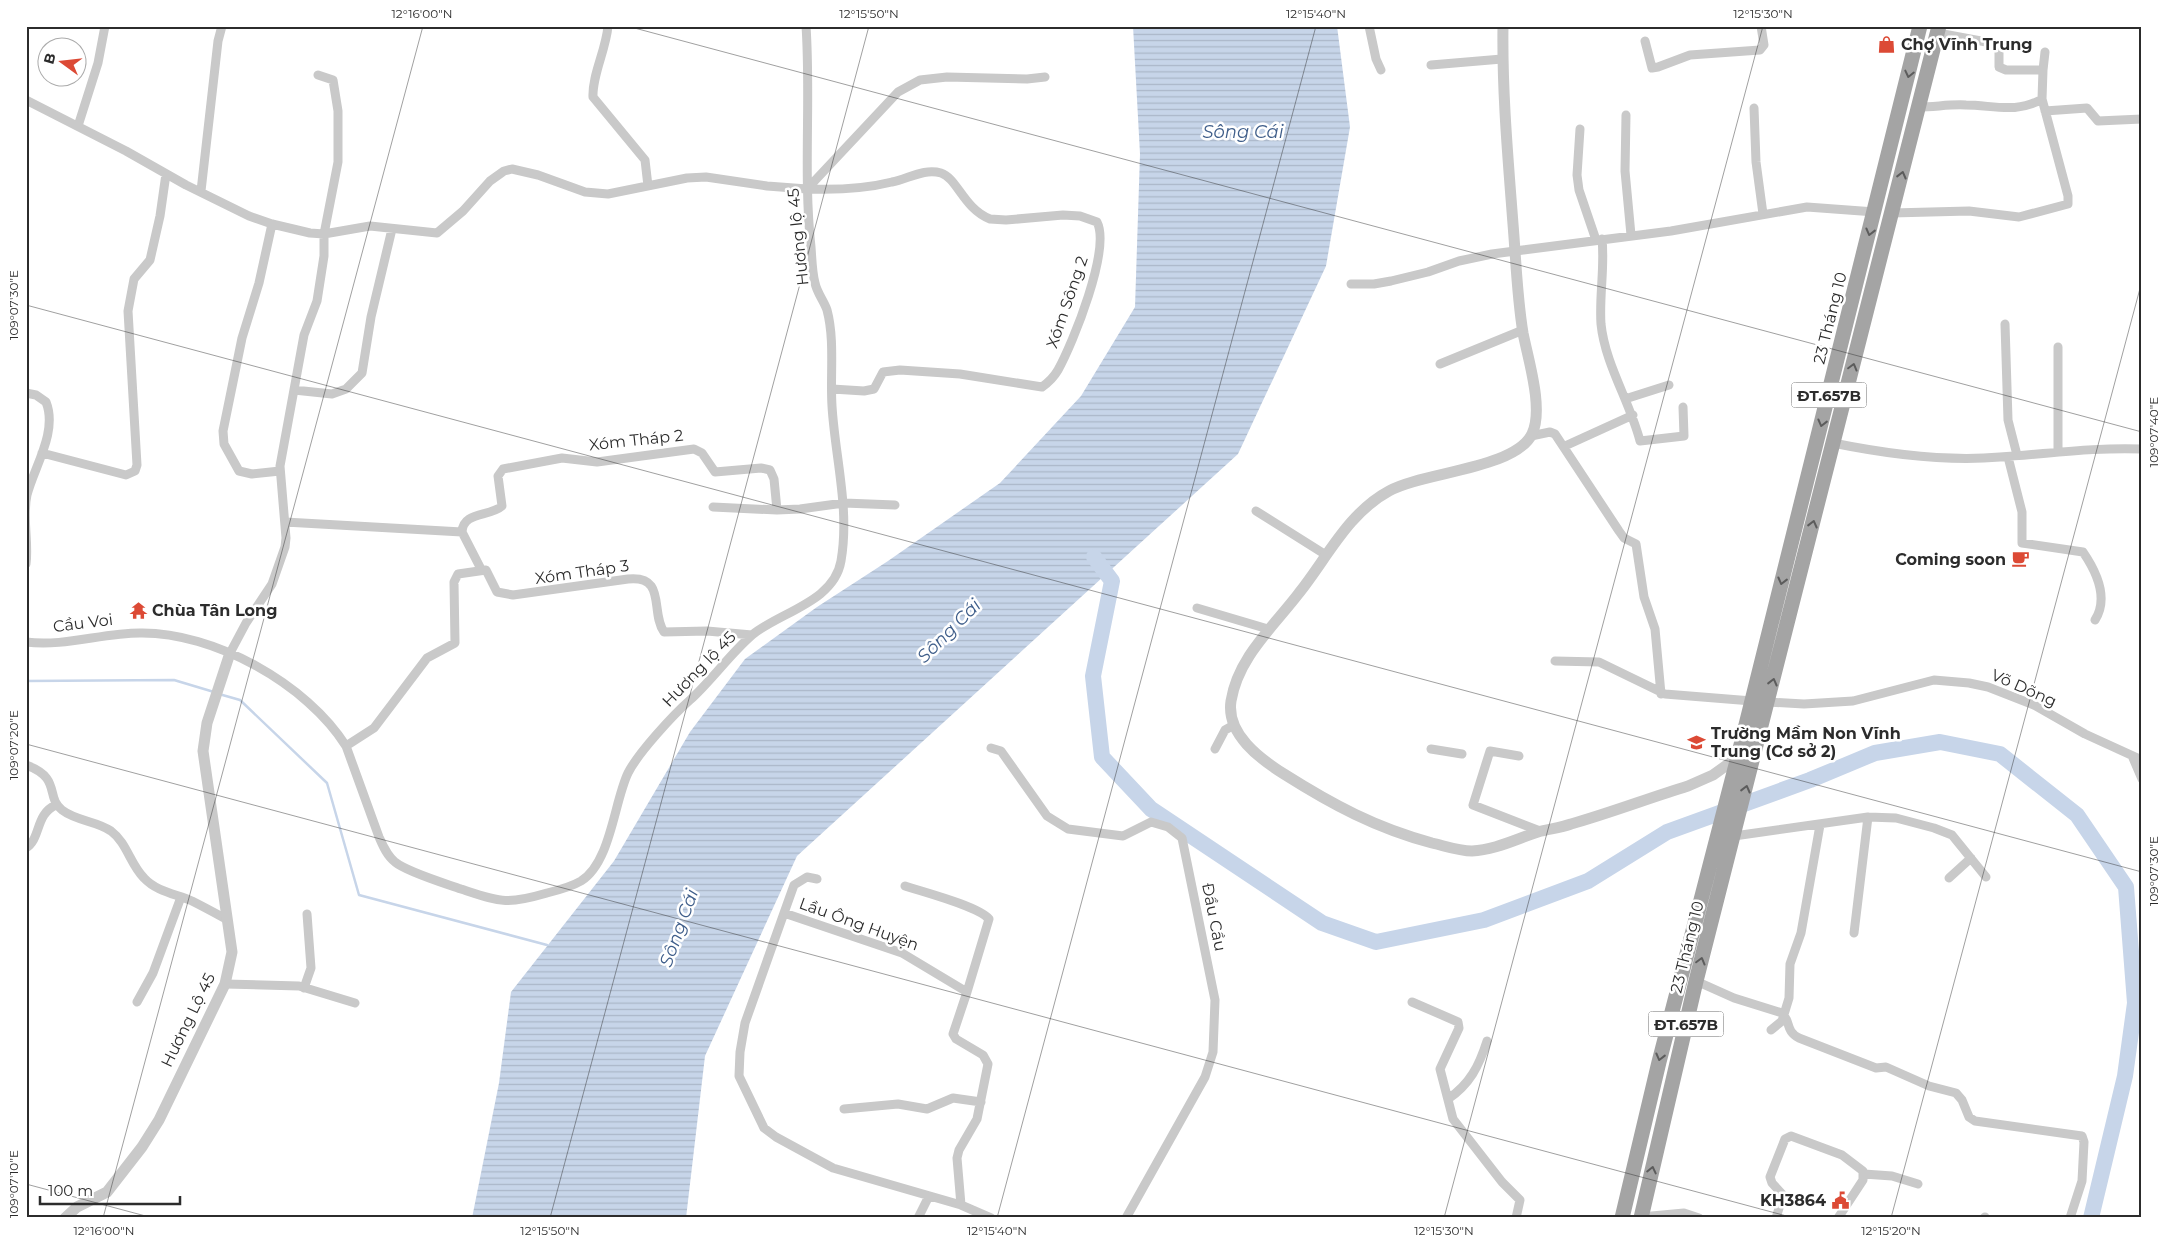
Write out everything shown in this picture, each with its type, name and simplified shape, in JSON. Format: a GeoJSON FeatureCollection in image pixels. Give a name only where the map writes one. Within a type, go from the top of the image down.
{"type":"FeatureCollection","features":[{"type":"Feature","properties":{"kind":"main road","name":"23 Tháng 10"},"geometry":{"type":"LineString","coordinates":[[1622,1215],[1658,1062],[1752,701],[1920,26]]}},
{"type":"Feature","properties":{"kind":"main road","name":"23 Tháng 10"},"geometry":{"type":"LineString","coordinates":[[1641,1218],[1696,981],[1939,29]]}},
{"type":"Feature","properties":{"kind":"main road"},"geometry":{"type":"LineString","coordinates":[[1875,212],[1892,213]]}},
{"type":"Feature","properties":{"kind":"main road"},"geometry":{"type":"LineString","coordinates":[[1752,701],[1768,702]]}},
{"type":"Feature","properties":{"kind":"main road"},"geometry":{"type":"LineString","coordinates":[[1622,1215],[1641,1218]]}},
{"type":"Feature","properties":{"kind":"street"},"geometry":{"type":"LineString","coordinates":[[78,126],[98,63],[105,26]]}},
{"type":"Feature","properties":{"kind":"street"},"geometry":{"type":"LineString","coordinates":[[201,191],[218,40],[222,26]]}},
{"type":"Feature","properties":{"kind":"street"},"geometry":{"type":"LineString","coordinates":[[608,26],[603,59],[593,88],[593,97],[645,160],[648,186]]}},
{"type":"Feature","properties":{"kind":"street","name":"Hương lộ 45"},"geometry":{"type":"LineString","coordinates":[[230,653],[262,669],[300,694],[322,714],[346,746],[379,837],[385,850],[396,864],[437,880],[506,902],[522,900],[572,886],[592,871],[611,830],[629,771],[678,711],[704,687],[752,635],[818,595],[832,581],[842,558],[844,503],[833,419],[827,311],[815,284],[807,189],[809,92],[806,26]]}},
{"type":"Feature","properties":{"kind":"street"},"geometry":{"type":"LineString","coordinates":[[1368,26],[1376,59],[1381,70]]}},
{"type":"Feature","properties":{"kind":"street"},"geometry":{"type":"LineString","coordinates":[[1503,26],[1502,59],[1516,250],[1523,330],[1534,392],[1535,414],[1532,436]]}},
{"type":"Feature","properties":{"kind":"street"},"geometry":{"type":"LineString","coordinates":[[1645,41],[1652,68],[1690,55],[1760,50],[1764,45],[1761,26]]}},
{"type":"Feature","properties":{"kind":"street"},"geometry":{"type":"LineString","coordinates":[[1939,29],[1997,44],[1999,46],[1998,67],[2006,70],[2043,70]]}},
{"type":"Feature","properties":{"kind":"street"},"geometry":{"type":"LineString","coordinates":[[1892,213],[1969,211],[2019,217],[2068,204],[2042,99],[2045,52]]}},
{"type":"Feature","properties":{"kind":"street"},"geometry":{"type":"LineString","coordinates":[[1431,65],[1502,59]]}},
{"type":"Feature","properties":{"kind":"street"},"geometry":{"type":"LineString","coordinates":[[230,653],[276,576],[285,547],[285,522],[280,471],[304,335],[317,301],[323,264],[324,234],[334,187],[340,142],[336,90],[333,80],[318,75]]}},
{"type":"Feature","properties":{"kind":"street"},"geometry":{"type":"LineString","coordinates":[[26,100],[249,216],[272,224],[298,232],[324,234],[370,226],[437,233],[463,211],[490,181],[504,171],[512,169],[538,175],[585,192],[608,194],[673,180],[706,177],[767,186],[807,189],[898,92],[920,80],[947,76],[1027,79],[1045,77]]}},
{"type":"Feature","properties":{"kind":"street"},"geometry":{"type":"LineString","coordinates":[[1919,107],[1962,104],[2005,109],[2031,104],[2042,99]]}},
{"type":"Feature","properties":{"kind":"street"},"geometry":{"type":"LineString","coordinates":[[1754,108],[1756,162],[1763,214]]}},
{"type":"Feature","properties":{"kind":"street"},"geometry":{"type":"LineString","coordinates":[[2046,111],[2087,108],[2098,121],[2142,119]]}},
{"type":"Feature","properties":{"kind":"street"},"geometry":{"type":"LineString","coordinates":[[1626,115],[1626,171],[1632,235]]}},
{"type":"Feature","properties":{"kind":"street"},"geometry":{"type":"LineString","coordinates":[[1580,129],[1577,175],[1579,190],[1599,239],[1602,324],[1640,441],[1684,436],[1683,407]]}},
{"type":"Feature","properties":{"kind":"street","name":"Xóm Sông 2"},"geometry":{"type":"LineString","coordinates":[[807,189],[861,188],[892,182],[922,172],[939,172],[948,176],[978,214],[990,219],[1080,216],[1097,222],[1101,230],[1100,254],[1084,307],[1058,371],[1042,387],[1032,387],[960,374],[888,370],[883,372],[874,389],[864,391],[832,390]]}},
{"type":"Feature","properties":{"kind":"street"},"geometry":{"type":"LineString","coordinates":[[42,452],[126,475],[135,471],[137,465],[128,311],[134,279],[150,260],[160,216],[166,174]]}},
{"type":"Feature","properties":{"kind":"street"},"geometry":{"type":"LineString","coordinates":[[1351,284],[1374,284],[1391,281],[1428,272],[1459,261],[1516,250],[1743,220],[1763,214],[1807,207],[1875,212]]}},
{"type":"Feature","properties":{"kind":"street"},"geometry":{"type":"LineString","coordinates":[[272,224],[260,283],[242,338],[223,439],[239,471],[252,474],[280,471]]}},
{"type":"Feature","properties":{"kind":"street"},"geometry":{"type":"LineString","coordinates":[[294,390],[332,394],[346,389],[362,373],[371,316],[392,229]]}},
{"type":"Feature","properties":{"kind":"street"},"geometry":{"type":"LineString","coordinates":[[2005,324],[2008,420],[2022,512],[2022,544],[2083,552],[2101,589],[2101,605],[2095,620]]}},
{"type":"Feature","properties":{"kind":"street"},"geometry":{"type":"LineString","coordinates":[[1440,364],[1523,330]]}},
{"type":"Feature","properties":{"kind":"street"},"geometry":{"type":"LineString","coordinates":[[2058,347],[2058,452]]}},
{"type":"Feature","properties":{"kind":"street"},"geometry":{"type":"LineString","coordinates":[[1626,399],[1669,385]]}},
{"type":"Feature","properties":{"kind":"street"},"geometry":{"type":"LineString","coordinates":[[26,393],[36,395],[48,406],[48,427],[26,501],[26,564]]}},
{"type":"Feature","properties":{"kind":"street"},"geometry":{"type":"LineString","coordinates":[[1564,446],[1633,415]]}},
{"type":"Feature","properties":{"kind":"street"},"geometry":{"type":"LineString","coordinates":[[1661,694],[1655,629],[1644,596],[1636,544],[1624,538],[1619,532],[1556,434],[1550,432],[1532,436],[1517,450],[1496,460],[1408,483],[1384,494],[1347,526],[1298,595],[1268,629],[1249,656],[1234,689],[1230,711],[1234,725],[1247,744],[1270,766],[1347,812],[1396,832],[1457,849],[1473,851],[1507,843],[1540,831],[1568,825],[1695,784],[1737,760]]}},
{"type":"Feature","properties":{"kind":"street"},"geometry":{"type":"LineString","coordinates":[[1833,443],[1919,456],[2012,456],[2058,452],[2142,449]]}},
{"type":"Feature","properties":{"kind":"street","name":"Xóm Tháp 2"},"geometry":{"type":"LineString","coordinates":[[462,532],[464,523],[470,518],[502,506],[498,476],[503,469],[562,458],[597,462],[697,450],[715,472],[761,468],[770,470],[774,479],[777,510]]}},
{"type":"Feature","properties":{"kind":"street"},"geometry":{"type":"LineString","coordinates":[[713,507],[777,510],[844,503],[895,505]]}},
{"type":"Feature","properties":{"kind":"street"},"geometry":{"type":"LineString","coordinates":[[1256,510],[1326,555]]}},
{"type":"Feature","properties":{"kind":"street"},"geometry":{"type":"LineString","coordinates":[[285,522],[462,532]]}},
{"type":"Feature","properties":{"kind":"street","name":"Xóm Tháp 3"},"geometry":{"type":"LineString","coordinates":[[462,532],[481,569],[488,571],[497,592],[506,595],[521,595],[634,579],[643,580],[652,587],[664,632],[708,631],[752,635]]}},
{"type":"Feature","properties":{"kind":"street"},"geometry":{"type":"LineString","coordinates":[[346,746],[374,728],[427,658],[454,644],[455,578],[458,574],[481,569]]}},
{"type":"Feature","properties":{"kind":"street"},"geometry":{"type":"LineString","coordinates":[[1197,608],[1268,629]]}},
{"type":"Feature","properties":{"kind":"street","name":"Cầu Voi"},"geometry":{"type":"LineString","coordinates":[[26,642],[48,643],[150,633],[183,638],[230,653]]}},
{"type":"Feature","properties":{"kind":"street","name":"Hương Lộ 45"},"geometry":{"type":"LineString","coordinates":[[65,1218],[77,1207],[106,1192],[142,1147],[159,1120],[225,984],[232,952],[203,751],[205,730],[211,706],[230,653]]}},
{"type":"Feature","properties":{"kind":"street"},"geometry":{"type":"LineString","coordinates":[[1555,661],[1600,662],[1661,694],[1752,701]]}},
{"type":"Feature","properties":{"kind":"street","name":"Võ Dõng"},"geometry":{"type":"LineString","coordinates":[[1768,702],[1804,704],[1853,701],[1934,680],[1969,683],[1988,687],[2034,705],[2137,759]]}},
{"type":"Feature","properties":{"kind":"street"},"geometry":{"type":"LineString","coordinates":[[1215,749],[1225,730],[1234,725]]}},
{"type":"Feature","properties":{"kind":"street","name":"Đầu Cầu"},"geometry":{"type":"LineString","coordinates":[[991,748],[1001,751],[1047,816],[1068,828],[1123,836],[1151,822],[1168,827],[1182,838],[1215,1000],[1212,1052],[1201,1084],[1126,1218]]}},
{"type":"Feature","properties":{"kind":"street"},"geometry":{"type":"LineString","coordinates":[[1431,749],[1462,754]]}},
{"type":"Feature","properties":{"kind":"street"},"geometry":{"type":"LineString","coordinates":[[1519,756],[1494,750],[1490,751],[1473,805],[1540,831]]}},
{"type":"Feature","properties":{"kind":"street"},"geometry":{"type":"LineString","coordinates":[[2137,759],[2142,779]]}},
{"type":"Feature","properties":{"kind":"street"},"geometry":{"type":"LineString","coordinates":[[26,765],[41,771],[47,778],[53,788],[56,805],[76,818],[112,832],[122,844],[135,868],[148,882],[226,919]]}},
{"type":"Feature","properties":{"kind":"street"},"geometry":{"type":"LineString","coordinates":[[26,848],[31,845],[42,818],[49,809],[56,805]]}},
{"type":"Feature","properties":{"kind":"street"},"geometry":{"type":"LineString","coordinates":[[1735,834],[1820,825],[1868,817],[1910,821],[1948,833],[1986,877]]}},
{"type":"Feature","properties":{"kind":"street"},"geometry":{"type":"LineString","coordinates":[[1854,933],[1868,817]]}},
{"type":"Feature","properties":{"kind":"street"},"geometry":{"type":"LineString","coordinates":[[1771,1030],[1782,1021],[1785,1015],[1790,994],[1790,964],[1801,933],[1820,825]]}},
{"type":"Feature","properties":{"kind":"street"},"geometry":{"type":"LineString","coordinates":[[1949,878],[1971,858]]}},
{"type":"Feature","properties":{"kind":"street"},"geometry":{"type":"LineString","coordinates":[[784,913],[796,883],[807,877],[817,879]]}},
{"type":"Feature","properties":{"kind":"street"},"geometry":{"type":"LineString","coordinates":[[905,886],[945,898],[987,917],[988,926],[953,1034],[956,1039],[979,1052],[986,1059],[988,1069],[975,1125],[959,1150],[957,1158],[961,1205]]}},
{"type":"Feature","properties":{"kind":"street"},"geometry":{"type":"LineString","coordinates":[[137,1002],[153,973],[181,897]]}},
{"type":"Feature","properties":{"kind":"street","name":"Lầu Ông Huyện"},"geometry":{"type":"LineString","coordinates":[[967,992],[902,953],[784,913],[745,1023],[740,1052],[739,1076],[754,1110],[770,1134],[833,1168],[961,1205],[991,1218]]}},
{"type":"Feature","properties":{"kind":"street"},"geometry":{"type":"LineString","coordinates":[[304,988],[311,968],[307,914]]}},
{"type":"Feature","properties":{"kind":"street"},"geometry":{"type":"LineString","coordinates":[[1696,981],[1734,998],[1785,1015]]}},
{"type":"Feature","properties":{"kind":"street"},"geometry":{"type":"LineString","coordinates":[[225,984],[304,988],[355,1003]]}},
{"type":"Feature","properties":{"kind":"street"},"geometry":{"type":"LineString","coordinates":[[1412,1002],[1458,1022],[1459,1028],[1440,1069],[1453,1119],[1502,1182],[1520,1200],[1516,1218]]}},
{"type":"Feature","properties":{"kind":"street"},"geometry":{"type":"LineString","coordinates":[[1785,1015],[1789,1030],[1799,1038],[1876,1068],[1886,1067],[1929,1086],[1956,1093],[1961,1097],[1969,1117],[1974,1121],[2082,1136],[2084,1142],[2082,1181],[2070,1218]]}},
{"type":"Feature","properties":{"kind":"street"},"geometry":{"type":"LineString","coordinates":[[1448,1099],[1463,1088],[1473,1075],[1487,1041]]}},
{"type":"Feature","properties":{"kind":"street"},"geometry":{"type":"LineString","coordinates":[[844,1109],[898,1104],[927,1109],[953,1098],[981,1102]]}},
{"type":"Feature","properties":{"kind":"street"},"geometry":{"type":"LineString","coordinates":[[1776,1218],[1784,1196],[1772,1183],[1770,1177],[1788,1137],[1799,1138],[1842,1155],[1861,1169],[1864,1174],[1863,1180],[1838,1218]]}},
{"type":"Feature","properties":{"kind":"street"},"geometry":{"type":"LineString","coordinates":[[1864,1174],[1892,1176],[1918,1184]]}},
{"type":"Feature","properties":{"kind":"street"},"geometry":{"type":"LineString","coordinates":[[918,1218],[929,1196]]}},
{"type":"Feature","properties":{"kind":"street"},"geometry":{"type":"LineString","coordinates":[[1641,1218],[1684,1213],[1699,1218]]}},
{"type":"Feature","properties":{"kind":"water","name":"Sông Cái"},"geometry":{"type":"Polygon","coordinates":[[[1133,26],[1337,26],[1350,127],[1326,266],[1238,454],[797,856],[705,1056],[686,1218],[472,1218],[499,1083],[511,992],[614,861],[690,732],[745,659],[817,607],[888,561],[1000,483],[1081,396],[1135,307],[1140,154],[1133,26]]]}},
{"type":"Feature","properties":{"kind":"waterway"},"geometry":{"type":"LineString","coordinates":[[1094,557],[1112,581],[1093,676],[1102,757],[1151,809],[1322,923],[1376,942],[1484,920],[1588,881],[1667,832],[1810,780],[1875,753],[1940,742],[2000,754],[2077,815],[2126,887],[2135,1003],[2125,1076],[2091,1218]]}},
{"type":"Feature","properties":{"kind":"waterway"},"geometry":{"type":"LineString","coordinates":[[26,681],[174,680],[214,692]]}},
{"type":"Feature","properties":{"kind":"waterway"},"geometry":{"type":"LineString","coordinates":[[219,694],[240,700],[327,783],[359,895],[547,945]]}},
{"type":"Feature","properties":{"kind":"place","name":"Chợ Vĩnh Trung"},"geometry":{"type":"Point","coordinates":[1887,44]}},
{"type":"Feature","properties":{"kind":"place","name":"Coming soon"},"geometry":{"type":"Point","coordinates":[2020,559]}},
{"type":"Feature","properties":{"kind":"place","name":"Chùa Tân Long"},"geometry":{"type":"Point","coordinates":[138,610]}},
{"type":"Feature","properties":{"kind":"place","name":"Trường Mầm Non Vĩnh Trung (Cơ sở 2)"},"geometry":{"type":"Point","coordinates":[1697,742]}},
{"type":"Feature","properties":{"kind":"place","name":"KH3864"},"geometry":{"type":"Point","coordinates":[1840,1200]}}]}
